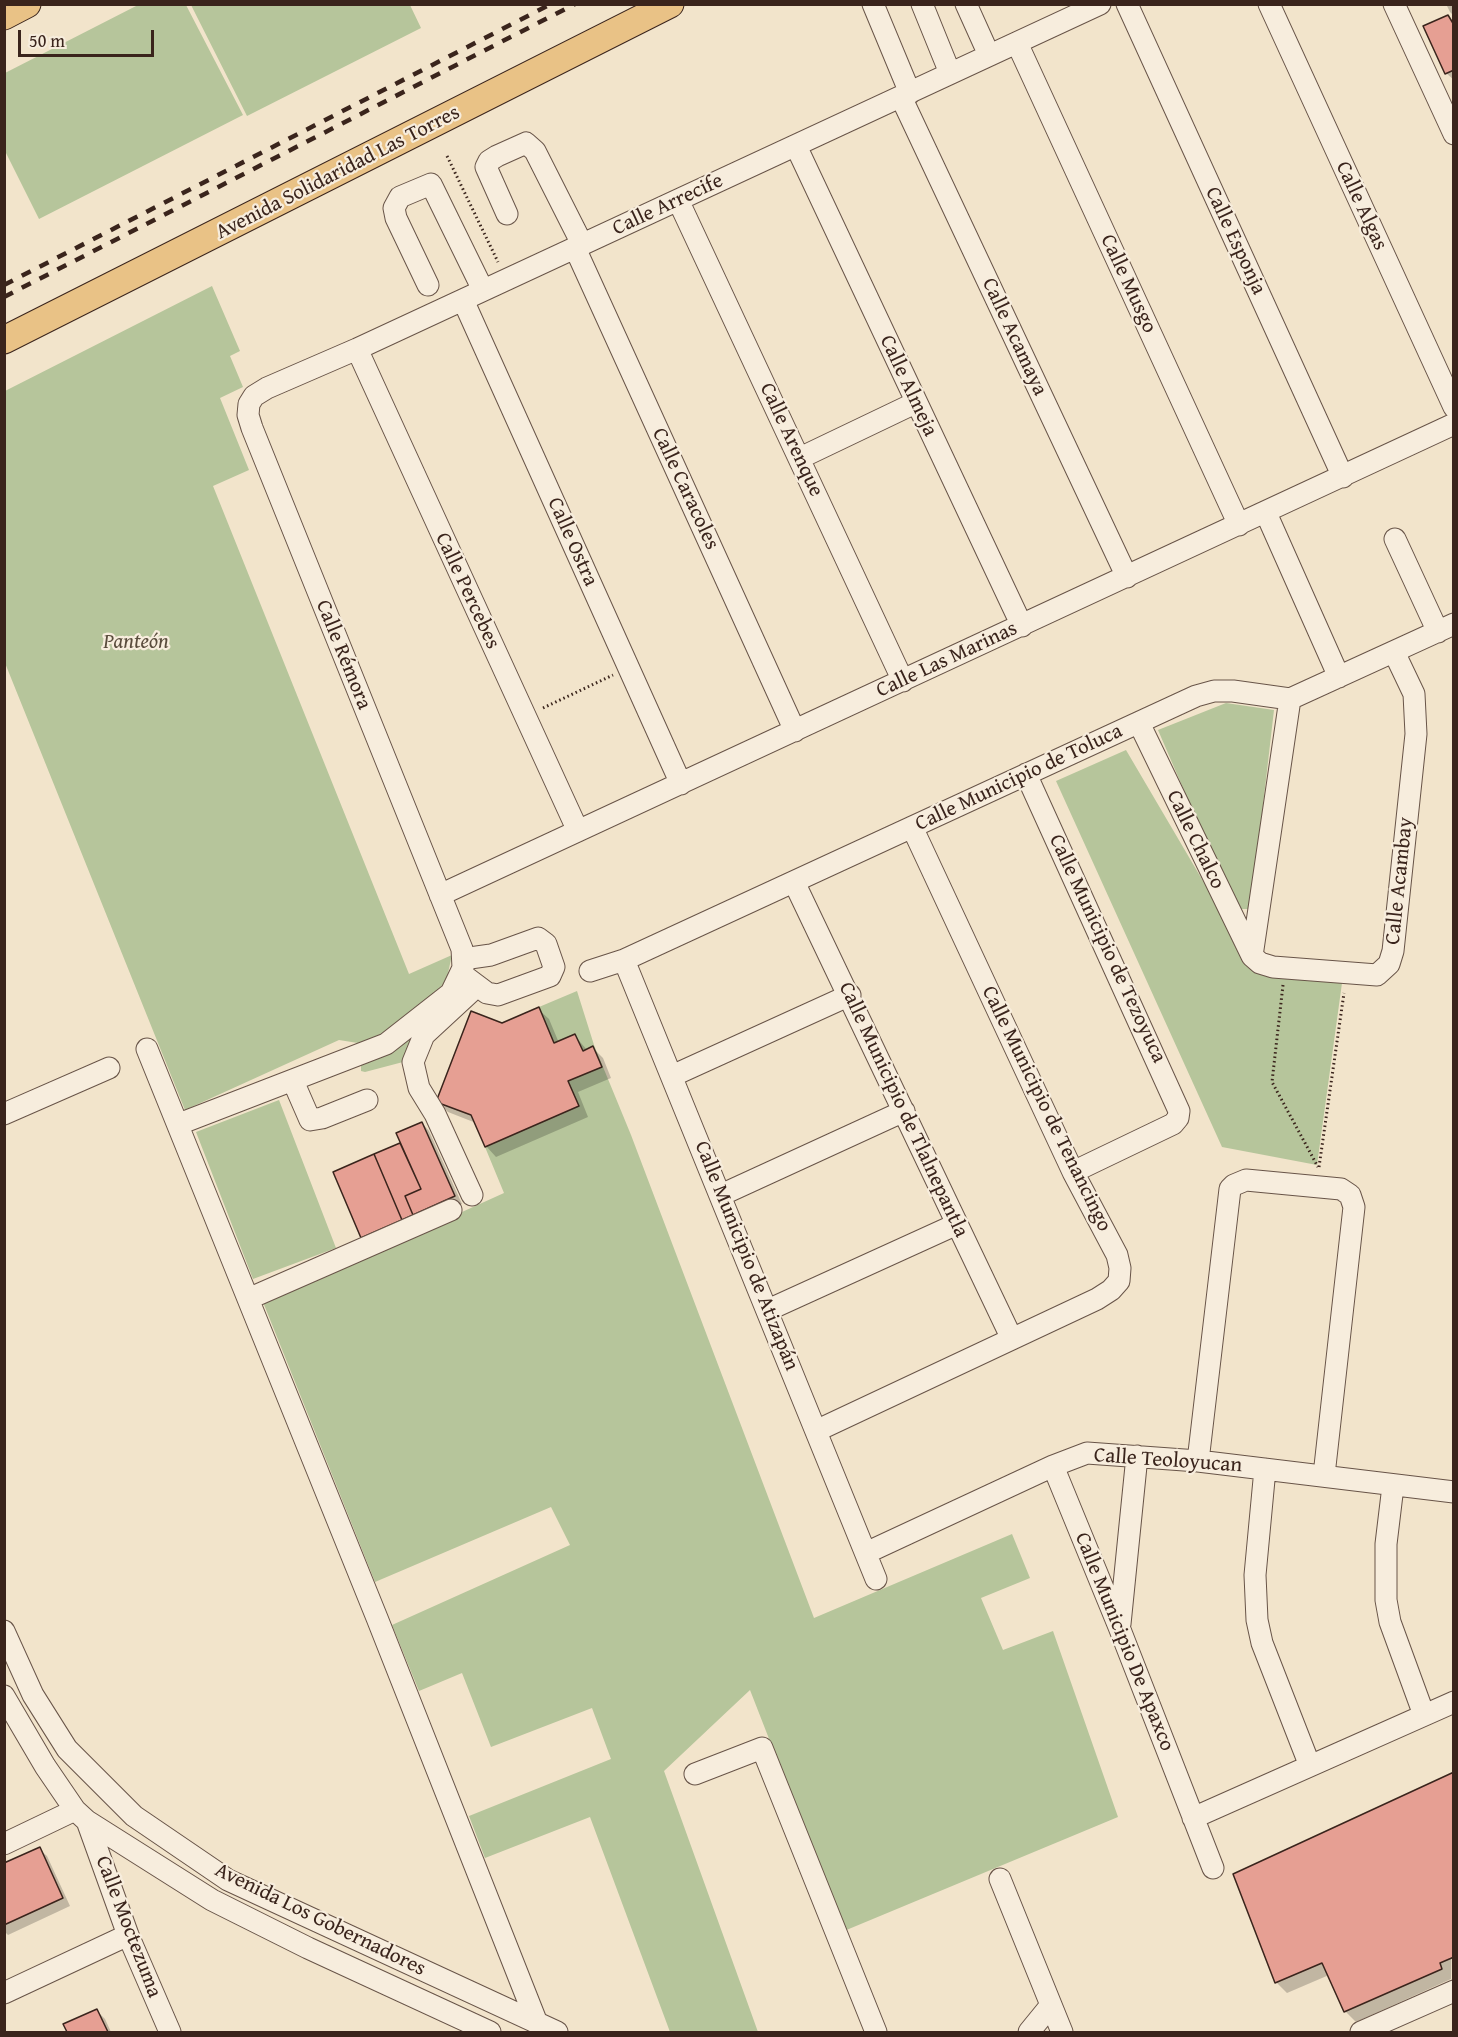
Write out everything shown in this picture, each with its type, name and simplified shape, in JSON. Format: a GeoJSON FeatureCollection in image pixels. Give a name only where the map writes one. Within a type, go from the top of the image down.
{"type":"FeatureCollection","features":[{"type":"Feature","properties":{"kind":"main road"},"geometry":{"type":"LineString","coordinates":[[4,16],[27,4]]}},
{"type":"Feature","properties":{"kind":"main road","name":"Avenida Solidaridad Las Torres"},"geometry":{"type":"LineString","coordinates":[[4,340],[670,4]]}},
{"type":"Feature","properties":{"kind":"street","name":"Calle Acamaya"},"geometry":{"type":"LineString","coordinates":[[873,4],[905,95],[1127,577]]}},
{"type":"Feature","properties":{"kind":"street"},"geometry":{"type":"LineString","coordinates":[[922,4],[950,73]]}},
{"type":"Feature","properties":{"kind":"street"},"geometry":{"type":"LineString","coordinates":[[966,4],[989,55]]}},
{"type":"Feature","properties":{"kind":"street","name":"Calle Arrecife"},"geometry":{"type":"LineString","coordinates":[[248,415],[249,405],[255,396],[267,388],[357,349],[1100,4]]}},
{"type":"Feature","properties":{"kind":"street","name":"Calle Esponja"},"geometry":{"type":"LineString","coordinates":[[1127,4],[1343,477]]}},
{"type":"Feature","properties":{"kind":"street","name":"Calle Algas"},"geometry":{"type":"LineString","coordinates":[[1269,4],[1454,407]]}},
{"type":"Feature","properties":{"kind":"street"},"geometry":{"type":"LineString","coordinates":[[1394,4],[1454,134]]}},
{"type":"Feature","properties":{"kind":"street","name":"Calle Musgo"},"geometry":{"type":"LineString","coordinates":[[1017,43],[1239,525]]}},
{"type":"Feature","properties":{"kind":"street","name":"Calle Caracoles"},"geometry":{"type":"LineString","coordinates":[[507,214],[486,167],[489,161],[497,156],[526,143],[535,151],[795,731]]}},
{"type":"Feature","properties":{"kind":"street","name":"Calle Almeja"},"geometry":{"type":"LineString","coordinates":[[796,146],[915,403],[1022,626]]}},
{"type":"Feature","properties":{"kind":"street"},"geometry":{"type":"LineString","coordinates":[[429,285],[396,218],[394,208],[400,197],[431,184],[483,290]]}},
{"type":"Feature","properties":{"kind":"street","name":"Calle Arenque"},"geometry":{"type":"LineString","coordinates":[[678,200],[903,681]]}},
{"type":"Feature","properties":{"kind":"street","name":"Calle Ostra"},"geometry":{"type":"LineString","coordinates":[[463,300],[681,784]]}},
{"type":"Feature","properties":{"kind":"street","name":"Calle Percebes"},"geometry":{"type":"LineString","coordinates":[[357,349],[578,831]]}},
{"type":"Feature","properties":{"kind":"street"},"geometry":{"type":"LineString","coordinates":[[800,458],[915,403]]}},
{"type":"Feature","properties":{"kind":"street","name":"Calle Rémora"},"geometry":{"type":"LineString","coordinates":[[248,415],[462,949],[467,973]]}},
{"type":"Feature","properties":{"kind":"street","name":"Calle Las Marinas"},"geometry":{"type":"LineString","coordinates":[[440,895],[1454,424]]}},
{"type":"Feature","properties":{"kind":"street"},"geometry":{"type":"LineString","coordinates":[[1266,513],[1339,677]]}},
{"type":"Feature","properties":{"kind":"street"},"geometry":{"type":"LineString","coordinates":[[1252,956],[1290,699],[1446,628],[1395,539]]}},
{"type":"Feature","properties":{"kind":"street","name":"Calle Acambay"},"geometry":{"type":"LineString","coordinates":[[1252,956],[1260,963],[1285,969],[1377,975],[1389,964],[1393,951],[1417,711],[1408,679],[1394,652]]}},
{"type":"Feature","properties":{"kind":"street","name":"Calle Municipio de Toluca"},"geometry":{"type":"LineString","coordinates":[[590,971],[624,960],[1196,696],[1214,691],[1233,691],[1290,699]]}},
{"type":"Feature","properties":{"kind":"street","name":"Calle Chalco"},"geometry":{"type":"LineString","coordinates":[[1139,723],[1252,956]]}},
{"type":"Feature","properties":{"kind":"street","name":"Calle Municipio de Tezoyuca"},"geometry":{"type":"LineString","coordinates":[[1026,774],[1176,1100],[1178,1118],[1173,1124],[1072,1172]]}},
{"type":"Feature","properties":{"kind":"street","name":"Calle Municipio de Tenancingo"},"geometry":{"type":"LineString","coordinates":[[912,827],[1072,1172],[1117,1255],[1120,1268],[1119,1281],[1111,1290],[1097,1299],[1012,1339]]}},
{"type":"Feature","properties":{"kind":"street","name":"Calle Municipio de Tlalnepantla"},"geometry":{"type":"LineString","coordinates":[[794,882],[850,995],[1012,1339]]}},
{"type":"Feature","properties":{"kind":"street","name":"Calle Municipio de Atizapán"},"geometry":{"type":"LineString","coordinates":[[624,960],[876,1579]]}},
{"type":"Feature","properties":{"kind":"street"},"geometry":{"type":"LineString","coordinates":[[179,1124],[395,1039],[451,993],[467,973]]}},
{"type":"Feature","properties":{"kind":"street"},"geometry":{"type":"LineString","coordinates":[[467,973],[424,1035],[413,1062],[419,1088],[435,1114],[472,1195]]}},
{"type":"Feature","properties":{"kind":"street"},"geometry":{"type":"LineString","coordinates":[[672,1076],[850,995]]}},
{"type":"Feature","properties":{"kind":"street"},"geometry":{"type":"LineString","coordinates":[[147,1049],[179,1124],[537,2023]]}},
{"type":"Feature","properties":{"kind":"street"},"geometry":{"type":"LineString","coordinates":[[4,1114],[109,1068]]}},
{"type":"Feature","properties":{"kind":"street"},"geometry":{"type":"LineString","coordinates":[[293,1081],[310,1120],[322,1118],[367,1100]]}},
{"type":"Feature","properties":{"kind":"street"},"geometry":{"type":"LineString","coordinates":[[721,1195],[904,1111]]}},
{"type":"Feature","properties":{"kind":"street"},"geometry":{"type":"LineString","coordinates":[[1198,1461],[1230,1189],[1246,1180],[1333,1188],[1347,1191],[1354,1207],[1324,1475]]}},
{"type":"Feature","properties":{"kind":"street"},"geometry":{"type":"LineString","coordinates":[[248,1299],[451,1210]]}},
{"type":"Feature","properties":{"kind":"street"},"geometry":{"type":"LineString","coordinates":[[768,1311],[957,1224]]}},
{"type":"Feature","properties":{"kind":"street"},"geometry":{"type":"LineString","coordinates":[[816,1431],[1012,1339]]}},
{"type":"Feature","properties":{"kind":"street","name":"Calle Teoloyucan"},"geometry":{"type":"LineString","coordinates":[[866,1552],[1053,1466],[1088,1453],[1198,1461],[1454,1492]]}},
{"type":"Feature","properties":{"kind":"street"},"geometry":{"type":"LineString","coordinates":[[1119,1627],[1137,1456]]}},
{"type":"Feature","properties":{"kind":"street","name":"Calle Municipio De Apaxco"},"geometry":{"type":"LineString","coordinates":[[1053,1466],[1213,1868]]}},
{"type":"Feature","properties":{"kind":"street"},"geometry":{"type":"LineString","coordinates":[[1265,1469],[1255,1575],[1257,1620],[1262,1643],[1310,1766]]}},
{"type":"Feature","properties":{"kind":"street"},"geometry":{"type":"LineString","coordinates":[[1393,1486],[1386,1544],[1386,1600],[1390,1622],[1424,1715]]}},
{"type":"Feature","properties":{"kind":"street","name":"Avenida Los Gobernadores"},"geometry":{"type":"LineString","coordinates":[[4,1632],[33,1695],[67,1749],[134,1816],[228,1880],[557,2032]]}},
{"type":"Feature","properties":{"kind":"street","name":"Avenida Los Gobernadores"},"geometry":{"type":"LineString","coordinates":[[4,1696],[39,1758],[81,1815],[212,1900],[308,1948],[490,2032]]}},
{"type":"Feature","properties":{"kind":"street"},"geometry":{"type":"LineString","coordinates":[[1193,1818],[1454,1702]]}},
{"type":"Feature","properties":{"kind":"street"},"geometry":{"type":"LineString","coordinates":[[695,1774],[762,1748],[876,2032]]}},
{"type":"Feature","properties":{"kind":"street"},"geometry":{"type":"LineString","coordinates":[[4,1844],[81,1815]]}},
{"type":"Feature","properties":{"kind":"street","name":"Calle Moctezuma"},"geometry":{"type":"LineString","coordinates":[[81,1815],[128,1935],[170,2032]]}},
{"type":"Feature","properties":{"kind":"street"},"geometry":{"type":"LineString","coordinates":[[1000,1879],[1062,2032]]}},
{"type":"Feature","properties":{"kind":"street"},"geometry":{"type":"LineString","coordinates":[[4,1993],[128,1935]]}},
{"type":"Feature","properties":{"kind":"street"},"geometry":{"type":"LineString","coordinates":[[1361,2032],[1454,1991]]}},
{"type":"Feature","properties":{"kind":"street"},"geometry":{"type":"LineString","coordinates":[[1029,2032],[1051,2005]]}},
{"type":"Feature","properties":{"kind":"path"},"geometry":{"type":"LineString","coordinates":[[447,156],[506,279]]}},
{"type":"Feature","properties":{"kind":"path"},"geometry":{"type":"LineString","coordinates":[[525,717],[628,668]]}},
{"type":"Feature","properties":{"kind":"path"},"geometry":{"type":"LineString","coordinates":[[1285,969],[1272,1082],[1319,1169],[1347,973]]}},
{"type":"Feature","properties":{"kind":"green space"},"geometry":{"type":"Polygon","coordinates":[[[138,5],[186,5],[243,115],[39,219],[5,151],[5,73],[138,5]]]}},
{"type":"Feature","properties":{"kind":"green space"},"geometry":{"type":"Polygon","coordinates":[[[191,5],[410,5],[421,28],[247,116],[191,5]]]}},
{"type":"Feature","properties":{"kind":"green space","name":"Panteón"},"geometry":{"type":"Polygon","coordinates":[[[212,286],[240,351],[230,356],[243,387],[220,398],[249,470],[213,486],[409,974],[452,955],[446,982],[389,1034],[364,1044],[339,1040],[185,1110],[5,663],[5,391],[212,286]]]}},
{"type":"Feature","properties":{"kind":"green space"},"geometry":{"type":"Polygon","coordinates":[[[1226,703],[1274,710],[1251,909],[1235,909],[1158,730],[1226,703]]]}},
{"type":"Feature","properties":{"kind":"green space"},"geometry":{"type":"Polygon","coordinates":[[[1126,750],[1240,944],[1277,973],[1342,983],[1317,1165],[1222,1147],[1056,781],[1126,750]]]}},
{"type":"Feature","properties":{"kind":"green space"},"geometry":{"type":"Polygon","coordinates":[[[577,991],[594,1045],[631,1135],[814,1618],[1012,1534],[1030,1578],[981,1598],[1003,1650],[1053,1631],[1118,1817],[844,1931],[750,1690],[664,1771],[758,2032],[670,2032],[590,1817],[485,1858],[469,1816],[611,1759],[592,1708],[491,1747],[462,1673],[419,1691],[392,1625],[570,1545],[551,1507],[375,1582],[263,1302],[504,1193],[485,1147],[578,1106],[568,1081],[602,1067],[593,1046],[583,1051],[575,1034],[554,1043],[539,1007],[577,991]]]}},
{"type":"Feature","properties":{"kind":"green space"},"geometry":{"type":"Polygon","coordinates":[[[411,1039],[403,1062],[365,1072],[361,1071],[363,1062],[411,1039]]]}},
{"type":"Feature","properties":{"kind":"green space"},"geometry":{"type":"Polygon","coordinates":[[[279,1100],[336,1248],[253,1279],[196,1132],[279,1100]]]}},
{"type":"Feature","properties":{"kind":"building"},"geometry":{"type":"Polygon","coordinates":[[[1448,15],[1454,25],[1454,70],[1445,74],[1423,26],[1448,15]]]}},
{"type":"Feature","properties":{"kind":"building"},"geometry":{"type":"Polygon","coordinates":[[[539,1007],[554,1043],[575,1034],[583,1051],[593,1046],[602,1067],[568,1081],[579,1106],[485,1147],[471,1115],[436,1102],[471,1011],[502,1023],[539,1007]]]}},
{"type":"Feature","properties":{"kind":"building"},"geometry":{"type":"Polygon","coordinates":[[[422,1122],[455,1196],[413,1215],[405,1196],[421,1189],[396,1133],[422,1122]]]}},
{"type":"Feature","properties":{"kind":"building"},"geometry":{"type":"Polygon","coordinates":[[[400,1143],[421,1189],[405,1196],[413,1215],[402,1220],[374,1154],[400,1143]]]}},
{"type":"Feature","properties":{"kind":"building"},"geometry":{"type":"Polygon","coordinates":[[[374,1154],[402,1220],[361,1238],[333,1172],[374,1154]]]}},
{"type":"Feature","properties":{"kind":"building"},"geometry":{"type":"Polygon","coordinates":[[[1454,1772],[1454,1957],[1440,1963],[1442,1969],[1344,2012],[1322,1963],[1275,1983],[1233,1874],[1454,1772]]]}},
{"type":"Feature","properties":{"kind":"building"},"geometry":{"type":"Polygon","coordinates":[[[40,1847],[63,1898],[4,1925],[4,1863],[40,1847]]]}},
{"type":"Feature","properties":{"kind":"building"},"geometry":{"type":"Polygon","coordinates":[[[97,2009],[108,2032],[67,2032],[63,2024],[97,2009]]]}},
{"type":"Feature","properties":{"kind":"railway"},"geometry":{"type":"LineString","coordinates":[[4,285],[551,4]]}},
{"type":"Feature","properties":{"kind":"railway"},"geometry":{"type":"LineString","coordinates":[[4,297],[575,4]]}}]}
